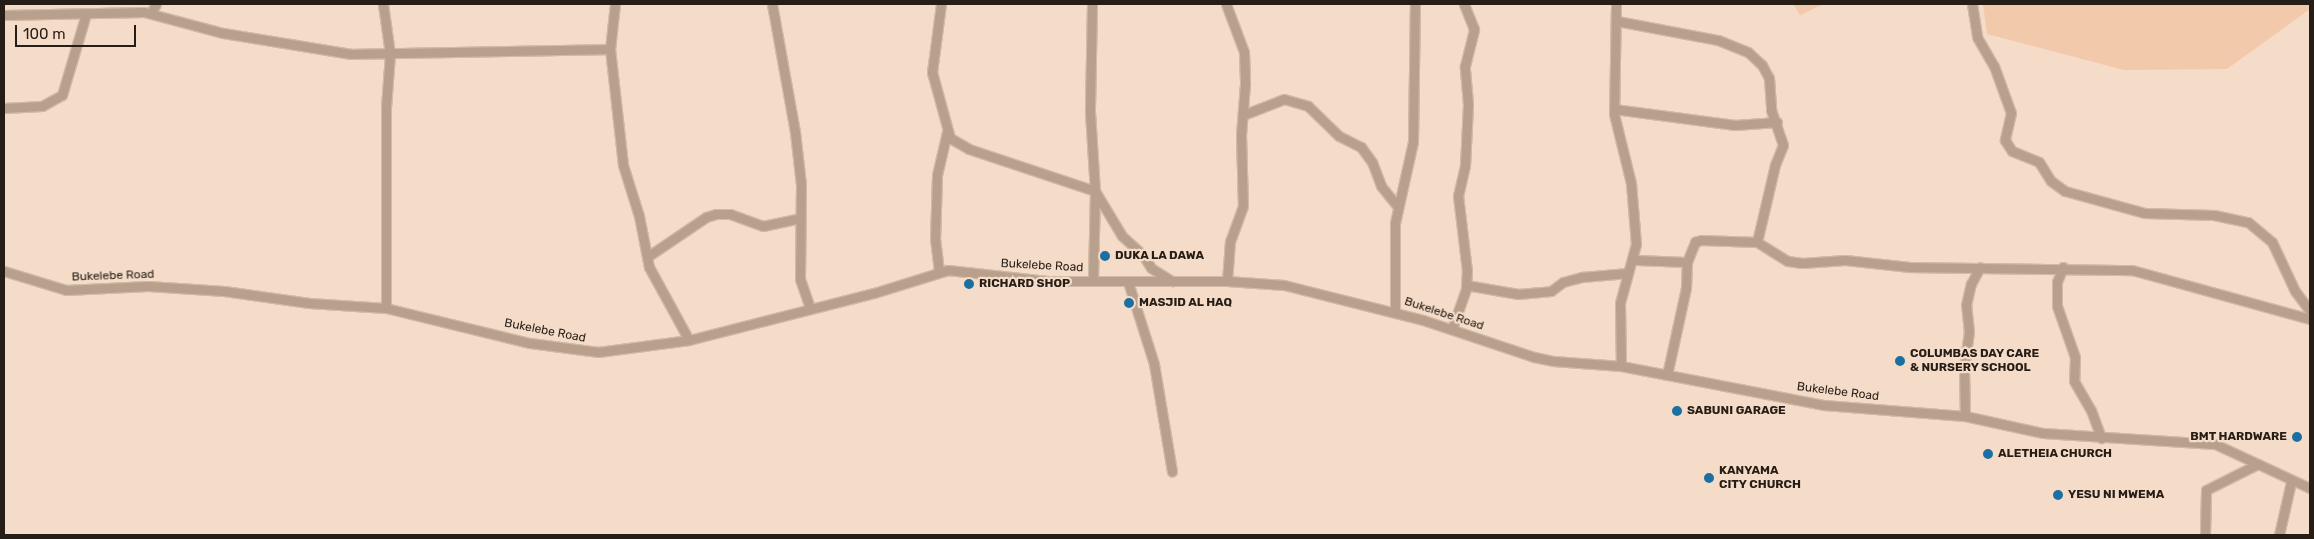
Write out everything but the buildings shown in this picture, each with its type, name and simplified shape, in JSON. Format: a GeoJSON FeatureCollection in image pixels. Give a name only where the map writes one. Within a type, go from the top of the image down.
{"type":"FeatureCollection","features":[{"type":"Feature","properties":{"kind":"street"},"geometry":{"type":"LineString","coordinates":[[147,10],[156,4]]}},
{"type":"Feature","properties":{"kind":"street"},"geometry":{"type":"LineString","coordinates":[[383,4],[390,54],[386,107],[386,308]]}},
{"type":"Feature","properties":{"kind":"street"},"geometry":{"type":"LineString","coordinates":[[615,4],[610,49],[623,165],[639,216],[652,275],[689,340]]}},
{"type":"Feature","properties":{"kind":"street"},"geometry":{"type":"LineString","coordinates":[[772,4],[790,98],[801,185],[800,279],[810,308]]}},
{"type":"Feature","properties":{"kind":"street"},"geometry":{"type":"LineString","coordinates":[[941,4],[932,72],[947,132],[955,143],[1095,191],[1122,236],[1143,254],[1151,268],[1172,281]]}},
{"type":"Feature","properties":{"kind":"street"},"geometry":{"type":"LineString","coordinates":[[1092,4],[1090,112],[1095,191],[1093,281]]}},
{"type":"Feature","properties":{"kind":"street"},"geometry":{"type":"LineString","coordinates":[[1226,4],[1244,52],[1243,206],[1230,240],[1227,281]]}},
{"type":"Feature","properties":{"kind":"street"},"geometry":{"type":"LineString","coordinates":[[1395,312],[1394,240],[1397,206],[1412,142],[1415,4]]}},
{"type":"Feature","properties":{"kind":"street"},"geometry":{"type":"LineString","coordinates":[[1452,329],[1466,285],[1467,254],[1458,196],[1464,170],[1468,104],[1465,66],[1474,29],[1464,4]]}},
{"type":"Feature","properties":{"kind":"street"},"geometry":{"type":"LineString","coordinates":[[1616,4],[1614,109],[1617,136],[1632,190],[1634,260],[1628,273],[1620,304],[1621,366]]}},
{"type":"Feature","properties":{"kind":"street"},"geometry":{"type":"LineString","coordinates":[[1972,4],[1977,37],[1994,66],[2011,113],[2005,140],[2012,151],[2042,164],[2056,187],[2096,200],[2145,213],[2214,214],[2248,222],[2272,242],[2295,291],[2309,315]]}},
{"type":"Feature","properties":{"kind":"street"},"geometry":{"type":"LineString","coordinates":[[4,15],[86,14],[147,10],[223,34],[351,54],[610,49]]}},
{"type":"Feature","properties":{"kind":"street"},"geometry":{"type":"LineString","coordinates":[[4,108],[42,106],[62,95],[86,14]]}},
{"type":"Feature","properties":{"kind":"street"},"geometry":{"type":"LineString","coordinates":[[1617,21],[1718,40],[1748,52],[1762,65],[1770,78],[1771,110],[1777,122],[1783,148],[1775,165],[1757,242]]}},
{"type":"Feature","properties":{"kind":"street"},"geometry":{"type":"LineString","coordinates":[[1243,115],[1266,109],[1284,99],[1308,106],[1339,136],[1362,147],[1372,162],[1381,186],[1397,206]]}},
{"type":"Feature","properties":{"kind":"street"},"geometry":{"type":"LineString","coordinates":[[1614,109],[1735,125],[1777,122]]}},
{"type":"Feature","properties":{"kind":"street"},"geometry":{"type":"LineString","coordinates":[[939,271],[935,240],[938,175],[947,132]]}},
{"type":"Feature","properties":{"kind":"street"},"geometry":{"type":"LineString","coordinates":[[647,257],[706,217],[716,214],[730,214],[763,226],[800,218]]}},
{"type":"Feature","properties":{"kind":"street"},"geometry":{"type":"LineString","coordinates":[[1668,375],[1686,288],[1687,262],[1698,240],[1757,242],[1794,262],[1844,260],[1910,267],[2132,270],[2309,315]]}},
{"type":"Feature","properties":{"kind":"street"},"geometry":{"type":"LineString","coordinates":[[1634,260],[1687,262]]}},
{"type":"Feature","properties":{"kind":"street"},"geometry":{"type":"LineString","coordinates":[[1965,416],[1964,367],[1968,332],[1966,305],[1971,284],[1980,267]]}},
{"type":"Feature","properties":{"kind":"street"},"geometry":{"type":"LineString","coordinates":[[2064,268],[2057,282],[2057,306],[2075,357],[2074,381],[2091,410],[2101,438]]}},
{"type":"Feature","properties":{"kind":"street","name":"Bukelebe Road"},"geometry":{"type":"LineString","coordinates":[[4,271],[66,290],[148,286],[224,291],[309,303],[386,308],[575,351],[618,351],[689,340],[874,293],[939,271],[1047,281],[1227,281],[1284,285],[1395,312],[1534,357],[1621,366],[1824,405],[1965,416],[2043,433],[2101,438],[2200,441],[2227,448],[2291,482],[2310,488]]}},
{"type":"Feature","properties":{"kind":"street"},"geometry":{"type":"LineString","coordinates":[[1466,285],[1518,294],[1551,291],[1563,282],[1582,278],[1628,273]]}},
{"type":"Feature","properties":{"kind":"street"},"geometry":{"type":"LineString","coordinates":[[1128,282],[1154,364],[1172,471]]}},
{"type":"Feature","properties":{"kind":"street"},"geometry":{"type":"LineString","coordinates":[[2205,535],[2206,490],[2258,464]]}},
{"type":"Feature","properties":{"kind":"street"},"geometry":{"type":"LineString","coordinates":[[2279,535],[2291,482]]}},
{"type":"Feature","properties":{"kind":"shaded area"},"geometry":{"type":"Polygon","coordinates":[[[1793,4],[1824,4],[1800,15],[1793,4]]]}},
{"type":"Feature","properties":{"kind":"shaded area"},"geometry":{"type":"Polygon","coordinates":[[[1983,4],[2310,4],[2310,9],[2227,69],[2124,70],[1987,34],[1983,4]]]}},
{"type":"Feature","properties":{"kind":"place","name":"DUKA LA DAWA"},"geometry":{"type":"Point","coordinates":[1105,256]}},
{"type":"Feature","properties":{"kind":"place","name":"RICHARD SHOP"},"geometry":{"type":"Point","coordinates":[969,284]}},
{"type":"Feature","properties":{"kind":"place","name":"MASJID AL HAQ"},"geometry":{"type":"Point","coordinates":[1129,303]}},
{"type":"Feature","properties":{"kind":"place","name":"COLUMBAS DAY CARE & NURSERY SCHOOL"},"geometry":{"type":"Point","coordinates":[1900,361]}},
{"type":"Feature","properties":{"kind":"place","name":"SABUNI GARAGE"},"geometry":{"type":"Point","coordinates":[1677,411]}},
{"type":"Feature","properties":{"kind":"place","name":"BMT HARDWARE"},"geometry":{"type":"Point","coordinates":[2297,437]}},
{"type":"Feature","properties":{"kind":"place","name":"ALETHEIA CHURCH"},"geometry":{"type":"Point","coordinates":[1988,454]}},
{"type":"Feature","properties":{"kind":"place","name":"KANYAMA CITY CHURCH"},"geometry":{"type":"Point","coordinates":[1709,478]}},
{"type":"Feature","properties":{"kind":"place","name":"YESU NI MWEMA"},"geometry":{"type":"Point","coordinates":[2058,495]}}]}
